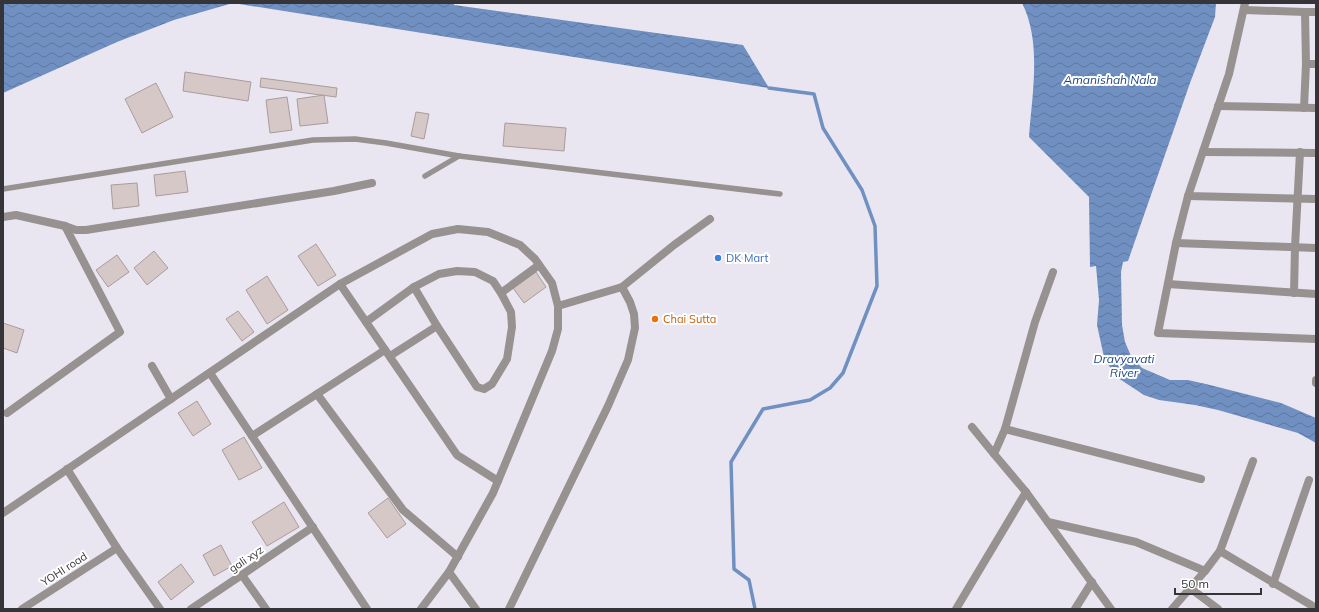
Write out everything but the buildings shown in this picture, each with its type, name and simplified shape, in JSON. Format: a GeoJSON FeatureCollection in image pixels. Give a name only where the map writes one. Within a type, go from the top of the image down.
{"type":"FeatureCollection","features":[{"type":"Feature","properties":{"kind":"street"},"geometry":{"type":"LineString","coordinates":[[1316,12],[1244,6],[1229,74],[1188,196],[1176,243],[1158,333],[1316,339]]}},
{"type":"Feature","properties":{"kind":"street"},"geometry":{"type":"LineString","coordinates":[[1304,108],[1306,64],[1305,12]]}},
{"type":"Feature","properties":{"kind":"street"},"geometry":{"type":"LineString","coordinates":[[1306,64],[1316,64]]}},
{"type":"Feature","properties":{"kind":"street"},"geometry":{"type":"LineString","coordinates":[[1218,106],[1316,108]]}},
{"type":"Feature","properties":{"kind":"street"},"geometry":{"type":"LineString","coordinates":[[1203,152],[1316,153]]}},
{"type":"Feature","properties":{"kind":"street"},"geometry":{"type":"LineString","coordinates":[[1294,293],[1300,152]]}},
{"type":"Feature","properties":{"kind":"street"},"geometry":{"type":"LineString","coordinates":[[3,217],[16,215],[65,226],[76,230],[86,230],[334,191],[372,183]]}},
{"type":"Feature","properties":{"kind":"street"},"geometry":{"type":"LineString","coordinates":[[1188,196],[1316,199]]}},
{"type":"Feature","properties":{"kind":"street"},"geometry":{"type":"LineString","coordinates":[[558,306],[622,287],[674,245],[710,219]]}},
{"type":"Feature","properties":{"kind":"street"},"geometry":{"type":"LineString","coordinates":[[7,413],[120,332],[65,226]]}},
{"type":"Feature","properties":{"kind":"street"},"geometry":{"type":"LineString","coordinates":[[3,514],[340,284],[432,234],[458,229],[488,232],[520,244],[539,265],[552,283],[558,306],[558,328],[552,351],[493,493],[449,572],[421,609]]}},
{"type":"Feature","properties":{"kind":"street"},"geometry":{"type":"LineString","coordinates":[[1176,243],[1316,248]]}},
{"type":"Feature","properties":{"kind":"street"},"geometry":{"type":"LineString","coordinates":[[502,293],[539,265]]}},
{"type":"Feature","properties":{"kind":"street"},"geometry":{"type":"LineString","coordinates":[[366,322],[414,287],[439,274],[457,271],[475,272],[493,281],[502,293],[511,312],[512,327],[506,359],[492,384],[484,389],[477,387],[437,326],[414,287]]}},
{"type":"Feature","properties":{"kind":"street"},"geometry":{"type":"LineString","coordinates":[[994,454],[1005,429],[1035,322],[1053,272]]}},
{"type":"Feature","properties":{"kind":"street"},"geometry":{"type":"LineString","coordinates":[[340,284],[456,455],[498,481]]}},
{"type":"Feature","properties":{"kind":"street"},"geometry":{"type":"LineString","coordinates":[[1168,284],[1316,294]]}},
{"type":"Feature","properties":{"kind":"street"},"geometry":{"type":"LineString","coordinates":[[512,608],[628,360],[635,328],[634,314],[630,302],[622,287]]}},
{"type":"Feature","properties":{"kind":"street"},"geometry":{"type":"LineString","coordinates":[[252,436],[317,394],[437,326]]}},
{"type":"Feature","properties":{"kind":"street"},"geometry":{"type":"LineString","coordinates":[[152,366],[171,399]]}},
{"type":"Feature","properties":{"kind":"street"},"geometry":{"type":"LineString","coordinates":[[210,373],[367,609]]}},
{"type":"Feature","properties":{"kind":"street"},"geometry":{"type":"LineString","coordinates":[[317,394],[403,510],[458,557]]}},
{"type":"Feature","properties":{"kind":"street"},"geometry":{"type":"LineString","coordinates":[[972,427],[1026,492],[1111,609]]}},
{"type":"Feature","properties":{"kind":"street"},"geometry":{"type":"LineString","coordinates":[[1005,429],[1201,479]]}},
{"type":"Feature","properties":{"kind":"street"},"geometry":{"type":"LineString","coordinates":[[1172,609],[1220,551],[1253,461]]}},
{"type":"Feature","properties":{"kind":"street"},"geometry":{"type":"LineString","coordinates":[[67,469],[117,548],[160,609]]}},
{"type":"Feature","properties":{"kind":"street"},"geometry":{"type":"LineString","coordinates":[[1274,584],[1309,480]]}},
{"type":"Feature","properties":{"kind":"street"},"geometry":{"type":"LineString","coordinates":[[956,609],[1026,492]]}},
{"type":"Feature","properties":{"kind":"street"},"geometry":{"type":"LineString","coordinates":[[1048,522],[1136,542],[1205,571]]}},
{"type":"Feature","properties":{"kind":"street","name":"gali xyz"},"geometry":{"type":"LineString","coordinates":[[191,609],[313,527]]}},
{"type":"Feature","properties":{"kind":"street","name":"YOHI road"},"geometry":{"type":"LineString","coordinates":[[22,609],[117,548]]}},
{"type":"Feature","properties":{"kind":"street"},"geometry":{"type":"LineString","coordinates":[[1220,551],[1316,608]]}},
{"type":"Feature","properties":{"kind":"street"},"geometry":{"type":"LineString","coordinates":[[449,572],[476,609]]}},
{"type":"Feature","properties":{"kind":"street"},"geometry":{"type":"LineString","coordinates":[[242,575],[266,609]]}},
{"type":"Feature","properties":{"kind":"street"},"geometry":{"type":"LineString","coordinates":[[1075,609],[1092,582]]}},
{"type":"Feature","properties":{"kind":"street"},"geometry":{"type":"LineString","coordinates":[[1190,588],[1218,609]]}},
{"type":"Feature","properties":{"kind":"lane"},"geometry":{"type":"LineString","coordinates":[[3,189],[313,140],[355,139],[458,156],[780,194]]}},
{"type":"Feature","properties":{"kind":"lane"},"geometry":{"type":"LineString","coordinates":[[424,176],[458,156]]}},
{"type":"Feature","properties":{"kind":"water"},"geometry":{"type":"Polygon","coordinates":[[[3,3],[233,3],[174,20],[117,42],[3,93],[3,3]]]}},
{"type":"Feature","properties":{"kind":"water"},"geometry":{"type":"Polygon","coordinates":[[[233,3],[454,3],[454,5],[743,45],[769,88],[233,3]]]}},
{"type":"Feature","properties":{"kind":"water","name":"Amanishah Nala"},"geometry":{"type":"Polygon","coordinates":[[[1022,3],[1216,3],[1215,17],[1190,83],[1128,261],[1123,262],[1121,272],[1122,325],[1125,342],[1131,356],[1142,368],[1170,380],[1188,380],[1281,403],[1316,418],[1316,443],[1298,433],[1218,410],[1159,400],[1144,395],[1115,376],[1104,357],[1097,325],[1099,300],[1096,266],[1090,267],[1089,197],[1029,137],[1034,51],[1028,18],[1022,3]]]}},
{"type":"Feature","properties":{"kind":"waterway"},"geometry":{"type":"LineString","coordinates":[[755,609],[749,580],[734,569],[731,462],[763,409],[810,400],[830,388],[843,373],[877,286],[875,226],[862,190],[823,128],[814,94],[769,88]]}},
{"type":"Feature","properties":{"kind":"place","name":"DK Mart"},"geometry":{"type":"Point","coordinates":[718,258]}},
{"type":"Feature","properties":{"kind":"place","name":"Chai Sutta"},"geometry":{"type":"Point","coordinates":[655,319]}},
{"type":"Feature","properties":{"kind":"water label","name":"Dravyavati River"},"geometry":{"type":"Point","coordinates":[1124,366]}}]}
